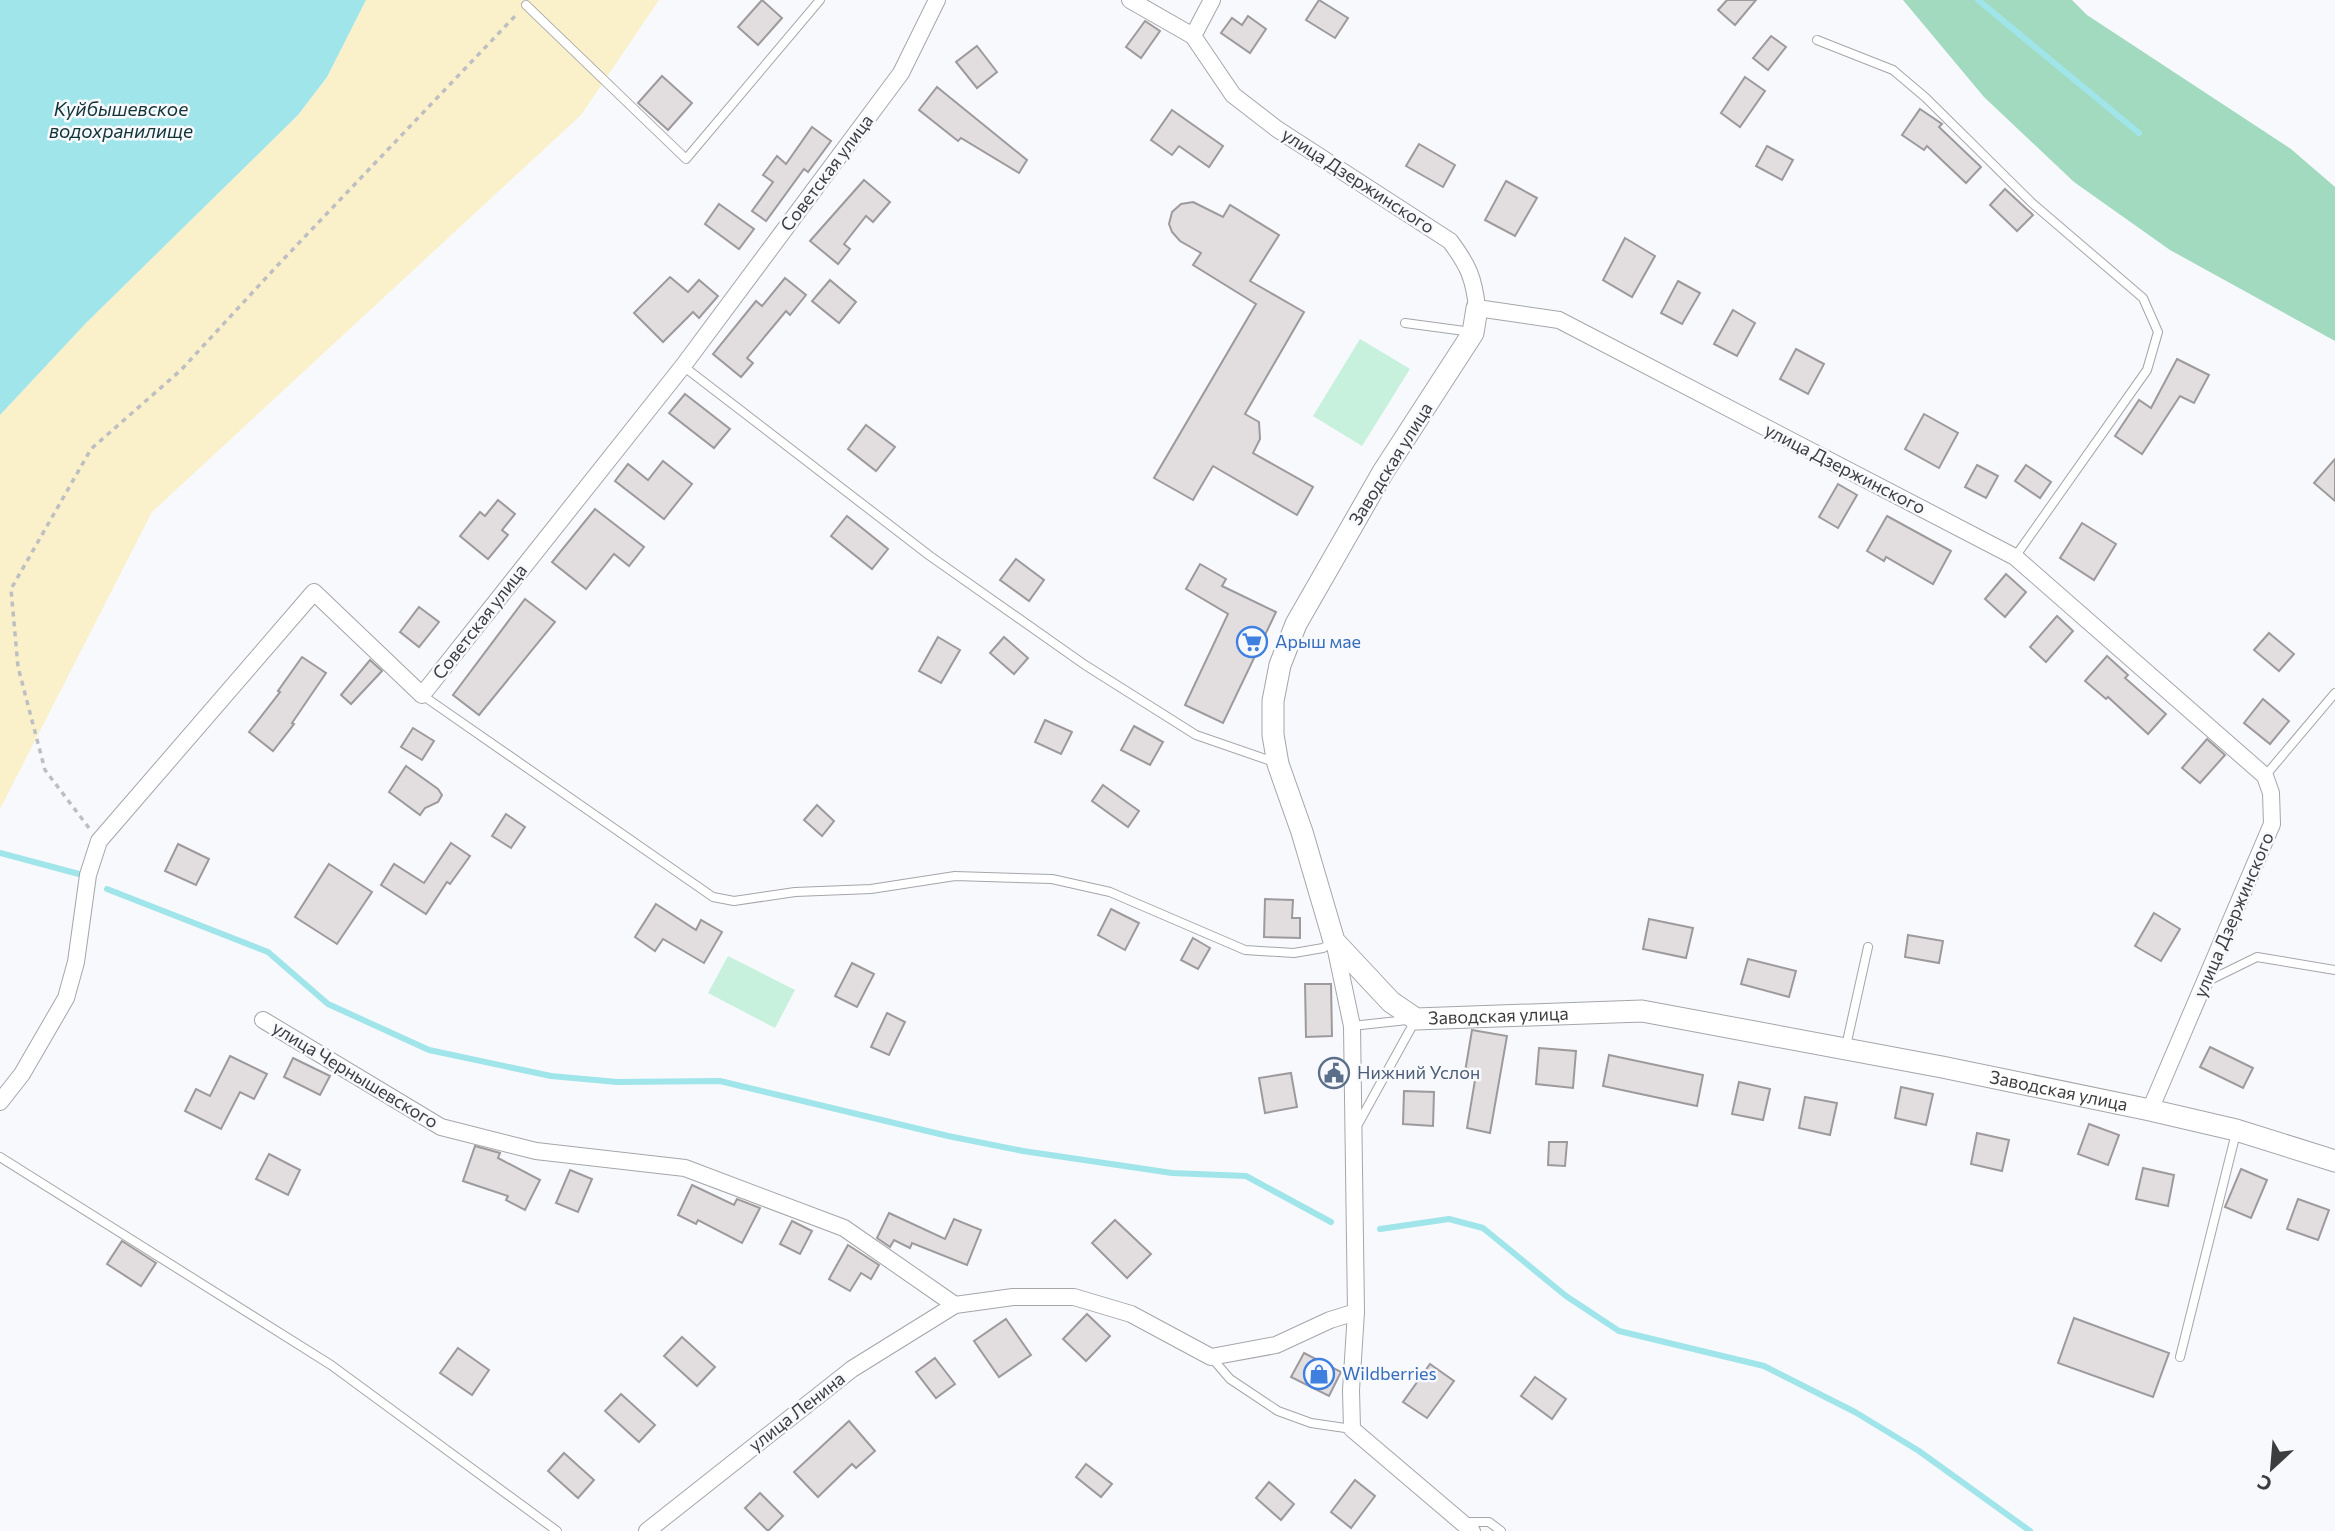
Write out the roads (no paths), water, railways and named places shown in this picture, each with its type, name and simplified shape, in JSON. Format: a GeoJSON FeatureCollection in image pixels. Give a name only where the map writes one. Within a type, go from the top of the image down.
{"type":"FeatureCollection","features":[{"type":"Feature","properties":{"kind":"street","name":"Советская улица"},"geometry":{"type":"LineString","coordinates":[[0,1102],[22,1074],[66,998],[76,962],[88,875],[99,841],[314,592],[422,695],[683,366],[901,73],[937,0]]}},
{"type":"Feature","properties":{"kind":"street","name":"улица Дзержинского"},"geometry":{"type":"LineString","coordinates":[[1130,0],[1193,36],[1233,94],[1277,130],[1450,241],[1467,264],[1475,285],[1477,308],[1559,320],[2015,557],[2265,776],[2271,793],[2272,824],[2150,1110]]}},
{"type":"Feature","properties":{"kind":"street"},"geometry":{"type":"LineString","coordinates":[[1193,36],[1212,0]]}},
{"type":"Feature","properties":{"kind":"street","name":"Заводская улица"},"geometry":{"type":"LineString","coordinates":[[1477,308],[1474,333],[1382,472],[1296,624],[1280,665],[1273,701],[1273,735],[1278,764],[1302,832],[1334,941],[1391,1002],[1416,1019],[1642,1011],[2150,1110],[2236,1130],[2335,1161]]}},
{"type":"Feature","properties":{"kind":"street"},"geometry":{"type":"LineString","coordinates":[[1334,941],[1352,1026],[1356,1312],[1351,1390],[1352,1429],[1467,1527]]}},
{"type":"Feature","properties":{"kind":"street","name":"улица Чернышевского"},"geometry":{"type":"LineString","coordinates":[[263,1020],[441,1127],[536,1151],[685,1168],[844,1228],[955,1305]]}},
{"type":"Feature","properties":{"kind":"street"},"geometry":{"type":"LineString","coordinates":[[955,1305],[1013,1297],[1074,1297],[1131,1314],[1211,1357],[1276,1345],[1330,1320],[1356,1312]]}},
{"type":"Feature","properties":{"kind":"street","name":"улица Ленина"},"geometry":{"type":"LineString","coordinates":[[647,1531],[852,1369],[955,1305]]}},
{"type":"Feature","properties":{"kind":"lane"},"geometry":{"type":"LineString","coordinates":[[526,5],[686,159],[820,0]]}},
{"type":"Feature","properties":{"kind":"lane"},"geometry":{"type":"LineString","coordinates":[[1817,40],[1893,70],[2032,203],[2143,298],[2158,332],[2147,370],[2015,557]]}},
{"type":"Feature","properties":{"kind":"lane"},"geometry":{"type":"LineString","coordinates":[[1405,323],[1474,333]]}},
{"type":"Feature","properties":{"kind":"lane"},"geometry":{"type":"LineString","coordinates":[[683,366],[930,556],[1085,665],[1196,735],[1278,764]]}},
{"type":"Feature","properties":{"kind":"lane"},"geometry":{"type":"LineString","coordinates":[[2265,776],[2335,693]]}},
{"type":"Feature","properties":{"kind":"lane"},"geometry":{"type":"LineString","coordinates":[[422,695],[713,897],[734,901],[795,892],[871,889],[955,876],[1052,879],[1110,892],[1245,950],[1294,953],[1322,948],[1334,941]]}},
{"type":"Feature","properties":{"kind":"lane"},"geometry":{"type":"LineString","coordinates":[[1845,1050],[1868,947]]}},
{"type":"Feature","properties":{"kind":"lane"},"geometry":{"type":"LineString","coordinates":[[2206,982],[2256,957],[2335,970]]}},
{"type":"Feature","properties":{"kind":"lane"},"geometry":{"type":"LineString","coordinates":[[1352,1026],[1416,1019]]}},
{"type":"Feature","properties":{"kind":"lane"},"geometry":{"type":"LineString","coordinates":[[1355,1131],[1416,1019]]}},
{"type":"Feature","properties":{"kind":"lane"},"geometry":{"type":"LineString","coordinates":[[2180,1357],[2236,1130]]}},
{"type":"Feature","properties":{"kind":"lane"},"geometry":{"type":"LineString","coordinates":[[0,1157],[331,1365],[557,1531]]}},
{"type":"Feature","properties":{"kind":"lane"},"geometry":{"type":"LineString","coordinates":[[1211,1357],[1230,1379],[1278,1410],[1311,1423],[1352,1429]]}},
{"type":"Feature","properties":{"kind":"lane"},"geometry":{"type":"LineString","coordinates":[[1467,1527],[1489,1522],[1501,1531]]}},
{"type":"Feature","properties":{"kind":"water","name":"Куйбышевское водохранилище"},"geometry":{"type":"Polygon","coordinates":[[[0,0],[366,0],[327,77],[298,115],[86,323],[0,415],[0,0]]]}},
{"type":"Feature","properties":{"kind":"waterway"},"geometry":{"type":"LineString","coordinates":[[1978,0],[2139,133]]}},
{"type":"Feature","properties":{"kind":"waterway"},"geometry":{"type":"LineString","coordinates":[[0,853],[79,874]]}},
{"type":"Feature","properties":{"kind":"waterway"},"geometry":{"type":"LineString","coordinates":[[107,889],[268,952],[328,1004],[429,1050],[551,1076],[617,1082],[720,1081],[948,1136],[1023,1151],[1172,1173],[1246,1176],[1331,1222]]}},
{"type":"Feature","properties":{"kind":"waterway"},"geometry":{"type":"LineString","coordinates":[[1380,1229],[1449,1219],[1483,1228],[1566,1296],[1619,1331],[1764,1366],[1855,1412],[1919,1451],[2030,1531]]}},
{"type":"Feature","properties":{"kind":"place","name":"Арыш мае"},"geometry":{"type":"Point","coordinates":[1252,642]}},
{"type":"Feature","properties":{"kind":"place","name":"Нижний Услон"},"geometry":{"type":"Point","coordinates":[1334,1073]}},
{"type":"Feature","properties":{"kind":"place","name":"Wildberries"},"geometry":{"type":"Point","coordinates":[1319,1374]}}]}
